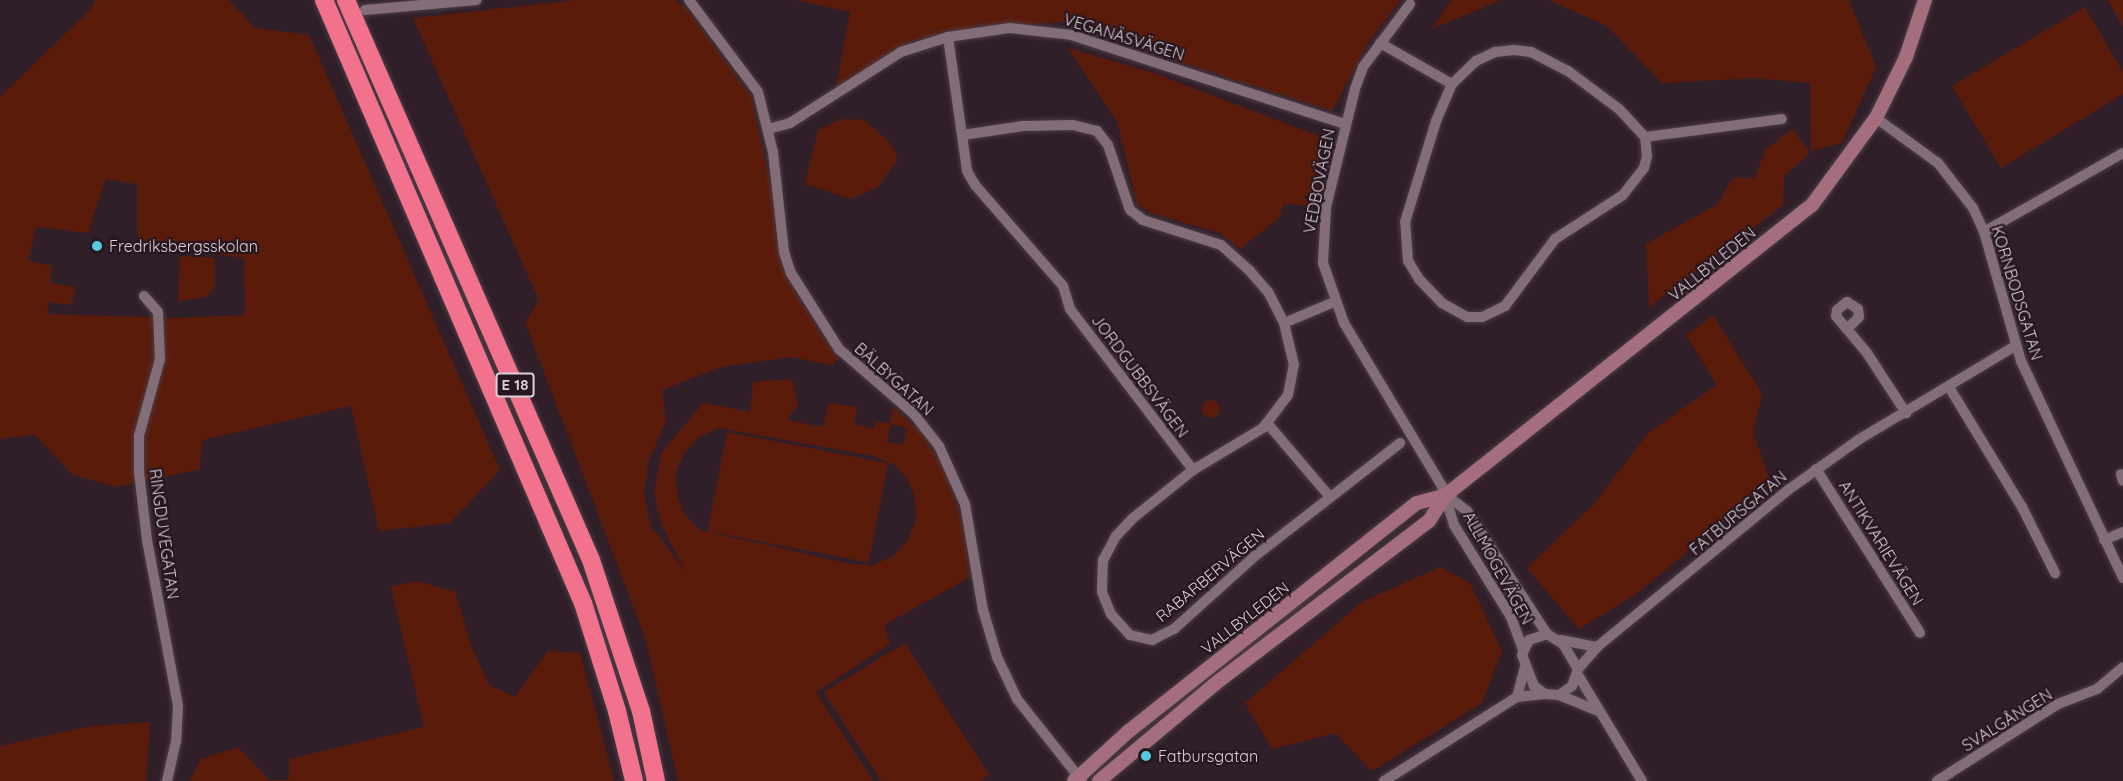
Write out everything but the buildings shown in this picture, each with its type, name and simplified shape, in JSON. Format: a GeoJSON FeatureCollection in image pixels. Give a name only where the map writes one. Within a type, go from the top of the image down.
{"type":"FeatureCollection","features":[{"type":"Feature","properties":{"kind":"highway","name":"E 18"},"geometry":{"type":"LineString","coordinates":[[324,0],[583,603],[617,711],[634,781]]}},
{"type":"Feature","properties":{"kind":"highway","name":"E 18"},"geometry":{"type":"LineString","coordinates":[[346,0],[591,560],[641,711],[656,781]]}},
{"type":"Feature","properties":{"kind":"main road","name":"VALLBYLEDEN"},"geometry":{"type":"LineString","coordinates":[[1099,781],[1220,680],[1429,521],[1446,495],[1812,205],[1876,118],[1909,50],[1925,0]]}},
{"type":"Feature","properties":{"kind":"main road","name":"VALLBYLEDEN"},"geometry":{"type":"LineString","coordinates":[[1078,779],[1417,503],[1446,495]]}},
{"type":"Feature","properties":{"kind":"street"},"geometry":{"type":"LineString","coordinates":[[365,10],[477,0]]}},
{"type":"Feature","properties":{"kind":"street","name":"BÄLBYGATAN"},"geometry":{"type":"LineString","coordinates":[[689,0],[758,93],[768,129],[778,183],[784,252],[791,273],[839,349],[913,413],[939,446],[965,504],[983,610],[997,657],[1029,716],[1078,779]]}},
{"type":"Feature","properties":{"kind":"street","name":"VEDBOVÄGEN"},"geometry":{"type":"LineString","coordinates":[[1410,4],[1363,67],[1345,124],[1323,229],[1323,263],[1334,302],[1446,495]]}},
{"type":"Feature","properties":{"kind":"street","name":"VEGANÄSVÄGEN"},"geometry":{"type":"LineString","coordinates":[[768,129],[790,123],[901,52],[948,37],[1010,28],[1071,35],[1345,124]]}},
{"type":"Feature","properties":{"kind":"street","name":"JORDGUBBSVÄGEN"},"geometry":{"type":"LineString","coordinates":[[948,37],[967,171],[975,185],[1063,286],[1070,309],[1193,470]]}},
{"type":"Feature","properties":{"kind":"street"},"geometry":{"type":"LineString","coordinates":[[1380,44],[1452,84]]}},
{"type":"Feature","properties":{"kind":"street"},"geometry":{"type":"LineString","coordinates":[[1514,50],[1531,52],[1581,79],[1619,109],[1645,137],[1647,146],[1644,168],[1623,195],[1555,239],[1499,311],[1482,317],[1467,317],[1442,303],[1419,279],[1404,244],[1412,199],[1442,104],[1452,84],[1487,55],[1514,50]]}},
{"type":"Feature","properties":{"kind":"street","name":"KORNBODSGATAN"},"geometry":{"type":"LineString","coordinates":[[1876,118],[1920,148],[1953,178],[1984,232],[2015,346],[2123,578]]}},
{"type":"Feature","properties":{"kind":"street"},"geometry":{"type":"LineString","coordinates":[[1645,137],[1782,119]]}},
{"type":"Feature","properties":{"kind":"street"},"geometry":{"type":"LineString","coordinates":[[963,135],[1073,124],[1097,130],[1108,145],[1130,210],[1143,220],[1221,245],[1268,292],[1284,323],[1294,365],[1288,394],[1267,423],[1234,448],[1193,470]]}},
{"type":"Feature","properties":{"kind":"street"},"geometry":{"type":"LineString","coordinates":[[1984,232],[2123,153]]}},
{"type":"Feature","properties":{"kind":"street","name":"RINGDUVEGATAN"},"geometry":{"type":"LineString","coordinates":[[144,296],[158,312],[160,359],[158,375],[139,436],[139,472],[147,540],[178,706],[176,741],[167,781]]}},
{"type":"Feature","properties":{"kind":"street"},"geometry":{"type":"LineString","coordinates":[[1284,323],[1334,302]]}},
{"type":"Feature","properties":{"kind":"street"},"geometry":{"type":"LineString","coordinates":[[1847,329],[1906,413]]}},
{"type":"Feature","properties":{"kind":"street","name":"FATBURSGATAN"},"geometry":{"type":"LineString","coordinates":[[1578,672],[1597,647],[1816,469],[2015,346]]}},
{"type":"Feature","properties":{"kind":"street"},"geometry":{"type":"LineString","coordinates":[[1949,387],[2022,507],[2055,573]]}},
{"type":"Feature","properties":{"kind":"street"},"geometry":{"type":"LineString","coordinates":[[1267,423],[1330,497]]}},
{"type":"Feature","properties":{"kind":"street","name":"RABARBERVÄGEN"},"geometry":{"type":"LineString","coordinates":[[1193,470],[1133,518],[1116,536],[1103,560],[1102,592],[1111,614],[1130,635],[1152,639],[1174,629],[1255,556],[1400,443]]}},
{"type":"Feature","properties":{"kind":"street","name":"ANTIKVARIEVÄGEN"},"geometry":{"type":"LineString","coordinates":[[1816,469],[1920,633]]}},
{"type":"Feature","properties":{"kind":"street","name":"ALLMOGEVÄGEN"},"geometry":{"type":"LineString","coordinates":[[1446,495],[1467,511],[1551,636]]}},
{"type":"Feature","properties":{"kind":"street","name":"ALLMOGEVÄGEN"},"geometry":{"type":"LineString","coordinates":[[1446,495],[1454,525],[1511,617],[1523,650]]}},
{"type":"Feature","properties":{"kind":"street"},"geometry":{"type":"LineString","coordinates":[[2104,540],[2123,532]]}},
{"type":"Feature","properties":{"kind":"street"},"geometry":{"type":"LineString","coordinates":[[1545,694],[1534,686],[1525,667],[1523,650],[1536,636],[1551,636],[1570,645],[1597,647]]}},
{"type":"Feature","properties":{"kind":"street"},"geometry":{"type":"LineString","coordinates":[[1551,636],[1574,658],[1578,672],[1598,711],[1642,781]]}},
{"type":"Feature","properties":{"kind":"street"},"geometry":{"type":"LineString","coordinates":[[1517,697],[1525,667]]}},
{"type":"Feature","properties":{"kind":"street","name":"SVALGÅNGEN"},"geometry":{"type":"LineString","coordinates":[[1937,781],[2058,704],[2097,689],[2123,667]]}},
{"type":"Feature","properties":{"kind":"street"},"geometry":{"type":"LineString","coordinates":[[1559,695],[1572,686],[1578,672]]}},
{"type":"Feature","properties":{"kind":"street"},"geometry":{"type":"LineString","coordinates":[[1384,781],[1517,697],[1559,695],[1598,711]]}},
{"type":"Feature","properties":{"kind":"shaded area"},"geometry":{"type":"Polygon","coordinates":[[[95,0],[229,0],[255,28],[309,35],[500,470],[450,523],[379,531],[351,406],[202,440],[200,469],[117,487],[73,475],[35,435],[0,439],[0,97],[90,10],[95,0]],[[106,179],[88,233],[36,227],[28,261],[52,266],[50,283],[75,287],[72,305],[48,302],[47,314],[176,318],[245,315],[244,258],[138,243],[137,184],[106,179]]]}},
{"type":"Feature","properties":{"kind":"shaded area"},"geometry":{"type":"Polygon","coordinates":[[[576,0],[675,0],[686,8],[751,96],[795,293],[839,358],[832,365],[792,357],[721,367],[662,390],[666,421],[648,462],[644,495],[651,526],[686,573],[661,524],[654,491],[662,452],[703,403],[750,412],[753,382],[792,379],[798,405],[787,420],[823,427],[829,403],[857,407],[854,424],[874,429],[876,422],[890,423],[893,407],[922,433],[944,469],[962,520],[970,577],[884,625],[890,644],[816,692],[873,781],[678,781],[646,640],[525,322],[539,300],[413,18],[576,0]],[[890,424],[887,442],[903,445],[907,428],[890,424]],[[719,428],[699,437],[684,453],[676,472],[677,495],[684,514],[700,530],[851,564],[874,565],[893,556],[907,542],[916,521],[915,498],[908,480],[895,465],[873,456],[719,428]]]}},
{"type":"Feature","properties":{"kind":"shaded area"},"geometry":{"type":"Polygon","coordinates":[[[795,0],[1401,0],[1368,43],[1332,111],[1176,61],[1073,21],[948,31],[905,44],[836,89],[850,12],[795,0]]]}},
{"type":"Feature","properties":{"kind":"shaded area"},"geometry":{"type":"Polygon","coordinates":[[[1451,0],[1501,0],[1432,29],[1451,0]]]}},
{"type":"Feature","properties":{"kind":"shaded area"},"geometry":{"type":"Polygon","coordinates":[[[1548,0],[1849,0],[1876,67],[1842,143],[1811,151],[1810,83],[1755,78],[1662,83],[1607,26],[1548,0]]]}},
{"type":"Feature","properties":{"kind":"shaded area"},"geometry":{"type":"Polygon","coordinates":[[[2108,0],[2123,0],[2123,27],[2108,0]]]}},
{"type":"Feature","properties":{"kind":"shaded area"},"geometry":{"type":"Polygon","coordinates":[[[2085,7],[2123,72],[2123,94],[2001,168],[1952,86],[2085,7]]]}},
{"type":"Feature","properties":{"kind":"shaded area"},"geometry":{"type":"Polygon","coordinates":[[[1068,48],[1154,73],[1326,139],[1313,206],[1283,204],[1279,218],[1240,249],[1220,233],[1151,213],[1137,204],[1117,121],[1068,48]]]}},
{"type":"Feature","properties":{"kind":"shaded area"},"geometry":{"type":"Polygon","coordinates":[[[842,119],[864,120],[895,150],[897,161],[878,187],[851,199],[805,184],[818,130],[842,119]]]}},
{"type":"Feature","properties":{"kind":"shaded area"},"geometry":{"type":"Polygon","coordinates":[[[1793,129],[1810,153],[1784,176],[1783,205],[1649,307],[1646,244],[1718,204],[1733,178],[1755,178],[1766,149],[1793,129]]]}},
{"type":"Feature","properties":{"kind":"shaded area"},"geometry":{"type":"Polygon","coordinates":[[[180,256],[215,258],[214,289],[206,297],[178,301],[180,256]]]}},
{"type":"Feature","properties":{"kind":"shaded area"},"geometry":{"type":"Polygon","coordinates":[[[1713,316],[1762,393],[1753,433],[1771,484],[1636,594],[1579,629],[1527,568],[1594,504],[1649,432],[1717,385],[1686,335],[1713,316]]]}},
{"type":"Feature","properties":{"kind":"shaded area"},"geometry":{"type":"Polygon","coordinates":[[[1207,400],[1215,400],[1220,405],[1218,416],[1207,418],[1202,413],[1202,405],[1207,400]]]}},
{"type":"Feature","properties":{"kind":"shaded area"},"geometry":{"type":"Polygon","coordinates":[[[727,432],[888,463],[869,562],[708,531],[727,432]]]}},
{"type":"Feature","properties":{"kind":"shaded area"},"geometry":{"type":"Polygon","coordinates":[[[1440,567],[1470,583],[1502,651],[1482,703],[1372,771],[1335,733],[1272,749],[1245,703],[1362,602],[1440,567]]]}},
{"type":"Feature","properties":{"kind":"shaded area"},"geometry":{"type":"Polygon","coordinates":[[[417,581],[455,592],[471,645],[489,685],[515,697],[548,651],[580,653],[614,781],[190,781],[201,759],[238,747],[269,780],[289,780],[289,759],[424,727],[391,587],[417,581]]]}},
{"type":"Feature","properties":{"kind":"shaded area"},"geometry":{"type":"Polygon","coordinates":[[[905,643],[989,775],[980,781],[881,781],[824,692],[905,643]]]}},
{"type":"Feature","properties":{"kind":"shaded area"},"geometry":{"type":"Polygon","coordinates":[[[150,722],[146,781],[0,781],[0,746],[86,727],[150,722]]]}},
{"type":"Feature","properties":{"kind":"place","name":"Fredriksbergsskolan"},"geometry":{"type":"Point","coordinates":[97,246]}},
{"type":"Feature","properties":{"kind":"place","name":"Fatbursgatan"},"geometry":{"type":"Point","coordinates":[1146,756]}}]}
